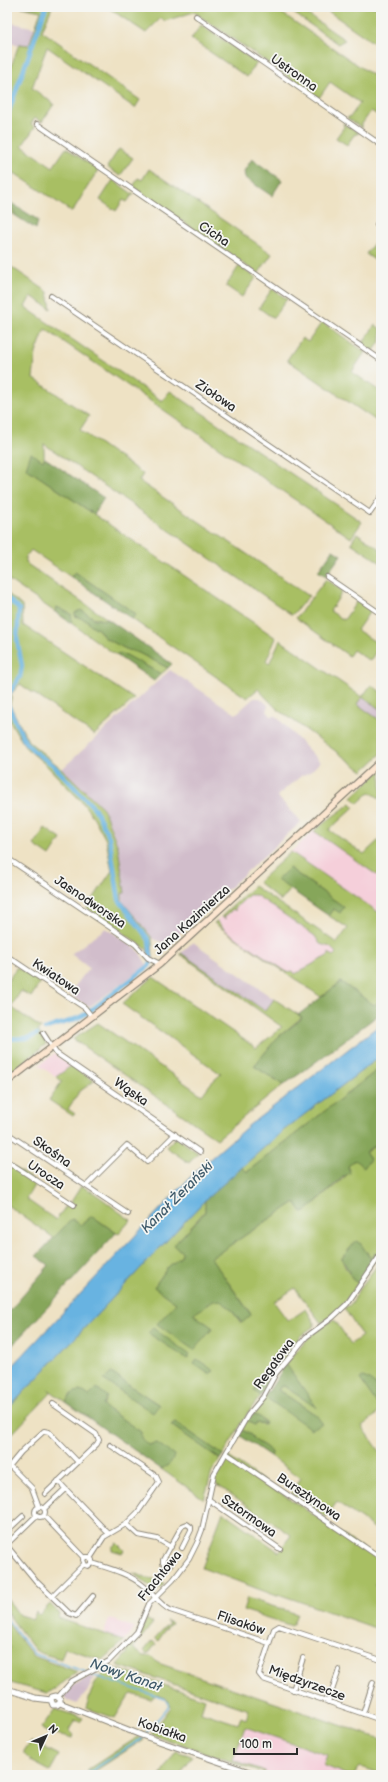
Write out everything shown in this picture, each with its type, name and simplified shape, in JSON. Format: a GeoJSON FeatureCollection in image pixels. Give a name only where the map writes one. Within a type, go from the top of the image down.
{"type":"FeatureCollection","features":[{"type":"Feature","properties":{"kind":"main road","name":"Jana Kazimierza"},"geometry":{"type":"LineString","coordinates":[[7,1082],[160,964],[381,761]]}},
{"type":"Feature","properties":{"kind":"street","name":"Ustronna"},"geometry":{"type":"LineString","coordinates":[[196,16],[381,145]]}},
{"type":"Feature","properties":{"kind":"street","name":"Cicha"},"geometry":{"type":"LineString","coordinates":[[37,124],[381,360]]}},
{"type":"Feature","properties":{"kind":"street","name":"Ziołowa"},"geometry":{"type":"LineString","coordinates":[[51,296],[370,513],[381,497]]}},
{"type":"Feature","properties":{"kind":"street"},"geometry":{"type":"LineString","coordinates":[[327,577],[381,614]]}},
{"type":"Feature","properties":{"kind":"street","name":"Jasnodworska"},"geometry":{"type":"LineString","coordinates":[[7,858],[135,944],[148,958],[160,964]]}},
{"type":"Feature","properties":{"kind":"street","name":"Kwiatowa"},"geometry":{"type":"LineString","coordinates":[[7,956],[84,1008],[92,1017]]}},
{"type":"Feature","properties":{"kind":"street"},"geometry":{"type":"LineString","coordinates":[[43,1033],[51,1048]]}},
{"type":"Feature","properties":{"kind":"street","name":"Wąska"},"geometry":{"type":"LineString","coordinates":[[51,1048],[56,1053],[200,1152]]}},
{"type":"Feature","properties":{"kind":"street","name":"Skośna"},"geometry":{"type":"LineString","coordinates":[[7,1133],[128,1214]]}},
{"type":"Feature","properties":{"kind":"street"},"geometry":{"type":"LineString","coordinates":[[86,1186],[127,1145],[147,1162],[175,1134]]}},
{"type":"Feature","properties":{"kind":"street","name":"Urocza"},"geometry":{"type":"LineString","coordinates":[[7,1161],[74,1205]]}},
{"type":"Feature","properties":{"kind":"street","name":"Regatowa"},"geometry":{"type":"LineString","coordinates":[[208,1500],[214,1474],[248,1415],[263,1396],[276,1373],[306,1337],[332,1318],[347,1304],[381,1254]]}},
{"type":"Feature","properties":{"kind":"street"},"geometry":{"type":"LineString","coordinates":[[45,1494],[97,1444],[99,1438],[96,1434],[53,1404]]}},
{"type":"Feature","properties":{"kind":"street"},"geometry":{"type":"LineString","coordinates":[[44,1509],[39,1507],[32,1488],[9,1467],[20,1452],[44,1431],[49,1432],[78,1462]]}},
{"type":"Feature","properties":{"kind":"street"},"geometry":{"type":"LineString","coordinates":[[84,1558],[90,1557],[100,1542],[109,1534],[126,1524],[138,1512],[158,1484],[158,1479],[110,1445]]}},
{"type":"Feature","properties":{"kind":"street","name":"Bursztynowa"},"geometry":{"type":"LineString","coordinates":[[226,1453],[381,1558]]}},
{"type":"Feature","properties":{"kind":"street"},"geometry":{"type":"LineString","coordinates":[[58,1481],[109,1534]]}},
{"type":"Feature","properties":{"kind":"street"},"geometry":{"type":"LineString","coordinates":[[44,1509],[65,1489]]}},
{"type":"Feature","properties":{"kind":"street","name":"Sztormowa"},"geometry":{"type":"LineString","coordinates":[[208,1500],[280,1549]]}},
{"type":"Feature","properties":{"kind":"street","name":"Frachtowa"},"geometry":{"type":"LineString","coordinates":[[58,1697],[70,1682],[97,1669],[113,1658],[137,1632],[146,1609],[173,1580],[189,1559],[202,1530],[208,1500]]}},
{"type":"Feature","properties":{"kind":"street"},"geometry":{"type":"LineString","coordinates":[[39,1507],[36,1512],[37,1515],[7,1545],[36,1581],[67,1612],[76,1616],[93,1596]]}},
{"type":"Feature","properties":{"kind":"street"},"geometry":{"type":"LineString","coordinates":[[44,1509],[44,1516]]}},
{"type":"Feature","properties":{"kind":"street"},"geometry":{"type":"LineString","coordinates":[[37,1515],[41,1517],[44,1516],[84,1558],[84,1564],[52,1596]]}},
{"type":"Feature","properties":{"kind":"street"},"geometry":{"type":"LineString","coordinates":[[7,1531],[23,1516]]}},
{"type":"Feature","properties":{"kind":"street"},"geometry":{"type":"LineString","coordinates":[[126,1524],[138,1535],[156,1539],[171,1547]]}},
{"type":"Feature","properties":{"kind":"street"},"geometry":{"type":"LineString","coordinates":[[177,1556],[169,1566],[163,1563],[162,1560],[182,1526],[187,1524],[191,1527],[191,1530],[182,1548]]}},
{"type":"Feature","properties":{"kind":"street"},"geometry":{"type":"LineString","coordinates":[[84,1564],[88,1566],[92,1563],[90,1557]]}},
{"type":"Feature","properties":{"kind":"street","name":"Flisaków"},"geometry":{"type":"LineString","coordinates":[[92,1563],[130,1577],[145,1587],[155,1598],[170,1610],[269,1643],[274,1629],[282,1626],[381,1660]]}},
{"type":"Feature","properties":{"kind":"street","name":"Międzyrzecze"},"geometry":{"type":"LineString","coordinates":[[269,1643],[259,1672],[263,1679],[381,1720]]}},
{"type":"Feature","properties":{"kind":"street"},"geometry":{"type":"LineString","coordinates":[[293,1690],[303,1658]]}},
{"type":"Feature","properties":{"kind":"street"},"geometry":{"type":"LineString","coordinates":[[328,1702],[338,1670]]}},
{"type":"Feature","properties":{"kind":"street"},"geometry":{"type":"LineString","coordinates":[[363,1714],[373,1682]]}},
{"type":"Feature","properties":{"kind":"street"},"geometry":{"type":"LineString","coordinates":[[7,1689],[35,1698],[51,1700]]}},
{"type":"Feature","properties":{"kind":"street"},"geometry":{"type":"LineString","coordinates":[[54,1696],[58,1697],[60,1703],[55,1706],[52,1704],[51,1700],[54,1696]]}},
{"type":"Feature","properties":{"kind":"street","name":"Kobiałka"},"geometry":{"type":"LineString","coordinates":[[60,1703],[141,1735],[248,1773],[258,1775]]}},
{"type":"Feature","properties":{"kind":"shaded area"},"geometry":{"type":"Polygon","coordinates":[[[13,23],[35,28],[28,46],[7,43],[7,24],[13,26],[13,23]]]}},
{"type":"Feature","properties":{"kind":"shaded area"},"geometry":{"type":"Polygon","coordinates":[[[170,670],[236,714],[254,698],[260,698],[268,705],[267,711],[271,716],[276,716],[320,762],[310,772],[301,776],[277,796],[301,822],[167,945],[152,938],[122,901],[121,893],[124,893],[118,847],[112,828],[106,818],[62,769],[170,670]]]}},
{"type":"Feature","properties":{"kind":"shaded area"},"geometry":{"type":"Polygon","coordinates":[[[362,697],[381,710],[381,721],[357,705],[362,697]]]}},
{"type":"Feature","properties":{"kind":"shaded area"},"geometry":{"type":"Polygon","coordinates":[[[314,831],[381,878],[381,914],[291,852],[314,831]]]}},
{"type":"Feature","properties":{"kind":"shaded area"},"geometry":{"type":"Polygon","coordinates":[[[250,890],[381,981],[381,1000],[341,982],[321,997],[214,923],[250,890]]]}},
{"type":"Feature","properties":{"kind":"shaded area"},"geometry":{"type":"Polygon","coordinates":[[[106,928],[138,950],[147,965],[89,1007],[69,994],[89,968],[71,954],[106,928]]]}},
{"type":"Feature","properties":{"kind":"shaded area"},"geometry":{"type":"Polygon","coordinates":[[[193,942],[274,999],[265,1011],[181,953],[193,942]]]}},
{"type":"Feature","properties":{"kind":"shaded area"},"geometry":{"type":"Polygon","coordinates":[[[54,1054],[71,1066],[56,1077],[39,1065],[54,1054]]]}},
{"type":"Feature","properties":{"kind":"shaded area"},"geometry":{"type":"Polygon","coordinates":[[[109,1618],[135,1628],[124,1641],[104,1634],[109,1618]]]}},
{"type":"Feature","properties":{"kind":"shaded area"},"geometry":{"type":"Polygon","coordinates":[[[90,1676],[94,1678],[87,1692],[77,1704],[66,1700],[64,1696],[71,1687],[90,1676]]]}},
{"type":"Feature","properties":{"kind":"shaded area"},"geometry":{"type":"Polygon","coordinates":[[[245,1727],[328,1755],[347,1775],[269,1775],[265,1773],[265,1771],[233,1760],[245,1727]]]}},
{"type":"Feature","properties":{"kind":"green space"},"geometry":{"type":"Polygon","coordinates":[[[21,7],[52,7],[42,31],[140,100],[135,108],[47,47],[32,88],[54,104],[42,122],[35,118],[31,124],[35,127],[22,146],[53,167],[66,148],[98,170],[72,212],[13,172],[8,201],[16,216],[7,210],[7,78],[19,44],[29,45],[41,11],[21,7]]]}},
{"type":"Feature","properties":{"kind":"green space"},"geometry":{"type":"Polygon","coordinates":[[[107,7],[273,7],[381,81],[381,117],[371,111],[362,124],[362,128],[347,118],[351,116],[360,103],[330,82],[319,98],[194,12],[165,21],[161,18],[146,33],[107,7]]]}},
{"type":"Feature","properties":{"kind":"green space"},"geometry":{"type":"Polygon","coordinates":[[[285,7],[297,7],[345,40],[338,44],[285,7]]]}},
{"type":"Feature","properties":{"kind":"green space"},"geometry":{"type":"Polygon","coordinates":[[[322,7],[381,7],[381,48],[322,7]]]}},
{"type":"Feature","properties":{"kind":"green space"},"geometry":{"type":"Polygon","coordinates":[[[201,25],[257,63],[247,77],[191,39],[201,25]]]}},
{"type":"Feature","properties":{"kind":"green space"},"geometry":{"type":"Polygon","coordinates":[[[343,123],[359,133],[354,135],[347,145],[336,138],[344,127],[343,123]]]}},
{"type":"Feature","properties":{"kind":"green space"},"geometry":{"type":"Polygon","coordinates":[[[119,149],[133,158],[120,176],[107,167],[119,149]]]}},
{"type":"Feature","properties":{"kind":"green space"},"geometry":{"type":"Polygon","coordinates":[[[252,159],[282,180],[272,196],[245,178],[244,171],[252,159]]]}},
{"type":"Feature","properties":{"kind":"green space"},"geometry":{"type":"Polygon","coordinates":[[[149,169],[272,254],[258,274],[136,189],[134,185],[138,178],[142,180],[149,169]]]}},
{"type":"Feature","properties":{"kind":"green space"},"geometry":{"type":"Polygon","coordinates":[[[113,180],[134,195],[132,195],[127,202],[123,200],[116,211],[100,200],[113,180]]]}},
{"type":"Feature","properties":{"kind":"green space"},"geometry":{"type":"Polygon","coordinates":[[[8,201],[38,220],[36,229],[16,216],[8,201]]]}},
{"type":"Feature","properties":{"kind":"green space"},"geometry":{"type":"Polygon","coordinates":[[[381,233],[381,260],[379,263],[366,254],[381,233]]]}},
{"type":"Feature","properties":{"kind":"green space"},"geometry":{"type":"Polygon","coordinates":[[[7,264],[48,292],[51,309],[31,296],[25,307],[162,401],[170,391],[362,522],[351,538],[45,329],[36,353],[33,378],[89,416],[80,430],[143,474],[139,481],[309,596],[292,615],[44,444],[43,461],[26,468],[276,638],[266,661],[269,664],[280,640],[362,697],[357,704],[381,721],[381,754],[363,771],[276,708],[258,689],[247,698],[132,619],[136,614],[75,572],[71,577],[31,550],[25,558],[27,564],[109,620],[97,618],[78,611],[75,613],[76,616],[88,621],[89,624],[98,629],[105,638],[168,668],[161,674],[126,655],[116,655],[71,623],[72,620],[57,607],[55,612],[7,579],[7,264]]]}},
{"type":"Feature","properties":{"kind":"green space"},"geometry":{"type":"Polygon","coordinates":[[[239,266],[256,278],[242,297],[226,286],[239,266]]]}},
{"type":"Feature","properties":{"kind":"green space"},"geometry":{"type":"Polygon","coordinates":[[[272,289],[287,299],[273,318],[259,308],[272,289]]]}},
{"type":"Feature","properties":{"kind":"green space"},"geometry":{"type":"Polygon","coordinates":[[[322,322],[365,352],[352,372],[381,392],[381,424],[287,360],[302,338],[308,342],[322,322]]]}},
{"type":"Feature","properties":{"kind":"green space"},"geometry":{"type":"Polygon","coordinates":[[[375,325],[381,329],[381,340],[373,352],[362,344],[375,325]]]}},
{"type":"Feature","properties":{"kind":"green space"},"geometry":{"type":"Polygon","coordinates":[[[31,453],[43,461],[45,458],[104,498],[94,514],[26,468],[31,453]]]}},
{"type":"Feature","properties":{"kind":"green space"},"geometry":{"type":"Polygon","coordinates":[[[357,533],[381,550],[381,563],[351,543],[357,533]]]}},
{"type":"Feature","properties":{"kind":"green space"},"geometry":{"type":"Polygon","coordinates":[[[333,550],[341,555],[326,576],[318,571],[333,550]]]}},
{"type":"Feature","properties":{"kind":"green space"},"geometry":{"type":"Polygon","coordinates":[[[75,572],[136,614],[132,619],[71,577],[75,572]]]}},
{"type":"Feature","properties":{"kind":"green space"},"geometry":{"type":"Polygon","coordinates":[[[326,579],[343,591],[330,611],[344,620],[357,601],[371,610],[357,630],[380,645],[370,661],[353,650],[349,656],[296,618],[326,579]]]}},
{"type":"Feature","properties":{"kind":"green space"},"geometry":{"type":"Polygon","coordinates":[[[7,593],[22,606],[23,625],[134,699],[94,735],[20,684],[12,693],[10,705],[28,741],[62,769],[103,808],[118,847],[125,893],[122,893],[122,901],[152,938],[153,958],[148,955],[147,949],[87,908],[112,872],[106,840],[94,818],[82,802],[45,764],[26,748],[8,718],[7,691],[10,687],[7,685],[7,593]]]}},
{"type":"Feature","properties":{"kind":"green space"},"geometry":{"type":"Polygon","coordinates":[[[57,607],[71,614],[71,623],[55,612],[57,607]]]}},
{"type":"Feature","properties":{"kind":"green space"},"geometry":{"type":"Polygon","coordinates":[[[81,610],[95,619],[109,620],[172,664],[168,668],[105,638],[98,629],[89,624],[88,621],[75,616],[75,613],[81,610]]]}},
{"type":"Feature","properties":{"kind":"green space"},"geometry":{"type":"Polygon","coordinates":[[[116,655],[126,655],[161,674],[154,681],[116,655]]]}},
{"type":"Feature","properties":{"kind":"green space"},"geometry":{"type":"Polygon","coordinates":[[[371,685],[381,692],[381,710],[362,697],[371,685]]]}},
{"type":"Feature","properties":{"kind":"green space"},"geometry":{"type":"Polygon","coordinates":[[[381,770],[381,799],[370,792],[358,803],[352,797],[381,770]]]}},
{"type":"Feature","properties":{"kind":"green space"},"geometry":{"type":"Polygon","coordinates":[[[351,803],[354,807],[329,830],[364,854],[381,838],[381,878],[314,831],[351,803]]]}},
{"type":"Feature","properties":{"kind":"green space"},"geometry":{"type":"Polygon","coordinates":[[[45,828],[61,839],[50,856],[34,845],[45,828]]]}},
{"type":"Feature","properties":{"kind":"green space"},"geometry":{"type":"Polygon","coordinates":[[[291,852],[381,914],[381,1000],[374,1005],[341,982],[321,997],[214,923],[217,921],[226,931],[287,972],[293,971],[295,974],[329,955],[329,953],[333,956],[336,953],[330,947],[320,944],[315,936],[256,895],[249,895],[235,908],[235,911],[233,909],[224,917],[226,919],[221,917],[254,886],[337,943],[348,928],[329,916],[334,909],[344,907],[289,868],[277,880],[291,889],[281,901],[258,882],[291,852]]]}},
{"type":"Feature","properties":{"kind":"green space"},"geometry":{"type":"Polygon","coordinates":[[[289,868],[344,907],[340,913],[334,909],[329,916],[277,880],[289,868]]]}},
{"type":"Feature","properties":{"kind":"green space"},"geometry":{"type":"Polygon","coordinates":[[[181,953],[265,1011],[274,999],[302,1017],[277,1038],[254,1066],[283,1085],[217,1139],[73,1039],[98,1023],[202,1095],[211,1083],[221,1074],[122,1004],[153,977],[256,1048],[282,1027],[180,954],[181,953]]]}},
{"type":"Feature","properties":{"kind":"green space"},"geometry":{"type":"Polygon","coordinates":[[[17,967],[40,983],[31,997],[21,991],[11,1007],[41,1028],[38,1030],[46,1044],[7,1075],[7,982],[17,967]]]}},
{"type":"Feature","properties":{"kind":"green space"},"geometry":{"type":"Polygon","coordinates":[[[341,982],[374,1005],[381,1000],[381,1013],[283,1085],[254,1066],[277,1038],[300,1020],[302,1017],[298,1015],[341,982]]]}},
{"type":"Feature","properties":{"kind":"green space"},"geometry":{"type":"Polygon","coordinates":[[[381,1056],[381,1067],[247,1172],[241,1167],[284,1130],[381,1056]]]}},
{"type":"Feature","properties":{"kind":"green space"},"geometry":{"type":"Polygon","coordinates":[[[71,1066],[94,1081],[79,1092],[68,1109],[75,1114],[73,1116],[49,1100],[62,1081],[56,1077],[71,1066]]]}},
{"type":"Feature","properties":{"kind":"green space"},"geometry":{"type":"Polygon","coordinates":[[[381,1067],[381,1141],[365,1152],[370,1159],[364,1168],[355,1160],[348,1166],[350,1173],[343,1177],[306,1211],[302,1212],[295,1202],[211,1258],[251,1315],[242,1323],[229,1307],[219,1300],[208,1304],[193,1314],[213,1328],[194,1350],[157,1324],[176,1303],[154,1287],[168,1267],[181,1257],[182,1252],[174,1245],[205,1212],[205,1200],[241,1167],[247,1172],[381,1067]]]}},
{"type":"Feature","properties":{"kind":"green space"},"geometry":{"type":"Polygon","coordinates":[[[177,1138],[198,1153],[189,1163],[166,1147],[177,1138]]]}},
{"type":"Feature","properties":{"kind":"green space"},"geometry":{"type":"Polygon","coordinates":[[[381,1141],[381,1252],[370,1258],[367,1252],[351,1247],[342,1258],[348,1272],[358,1283],[337,1311],[321,1323],[295,1288],[274,1302],[288,1321],[306,1309],[314,1322],[314,1326],[299,1337],[298,1344],[271,1379],[259,1381],[254,1391],[261,1396],[249,1411],[223,1455],[175,1422],[171,1425],[220,1459],[212,1472],[204,1499],[161,1469],[168,1465],[157,1443],[148,1445],[140,1438],[141,1432],[103,1406],[106,1399],[89,1396],[79,1391],[71,1394],[66,1402],[48,1389],[51,1393],[7,1439],[7,1410],[205,1200],[205,1211],[174,1245],[182,1252],[181,1257],[168,1267],[154,1287],[176,1303],[203,1339],[213,1328],[193,1314],[211,1302],[219,1300],[229,1307],[241,1323],[251,1314],[211,1258],[295,1202],[302,1212],[306,1211],[346,1176],[350,1170],[348,1166],[355,1160],[364,1167],[369,1162],[365,1153],[381,1141]],[[111,1373],[105,1380],[158,1404],[111,1373]]]}},
{"type":"Feature","properties":{"kind":"green space"},"geometry":{"type":"Polygon","coordinates":[[[7,1163],[36,1182],[26,1199],[56,1220],[68,1203],[73,1207],[75,1205],[71,1202],[81,1186],[94,1193],[131,1220],[118,1234],[92,1216],[81,1225],[72,1219],[54,1238],[7,1205],[7,1163]]]}},
{"type":"Feature","properties":{"kind":"green space"},"geometry":{"type":"Polygon","coordinates":[[[92,1216],[116,1233],[7,1351],[7,1314],[49,1265],[36,1256],[72,1219],[81,1225],[92,1216]]]}},
{"type":"Feature","properties":{"kind":"green space"},"geometry":{"type":"Polygon","coordinates":[[[356,1241],[361,1244],[370,1258],[375,1253],[379,1255],[358,1283],[353,1280],[342,1258],[356,1241]]]}},
{"type":"Feature","properties":{"kind":"green space"},"geometry":{"type":"Polygon","coordinates":[[[381,1260],[381,1392],[376,1385],[363,1377],[377,1403],[381,1401],[381,1411],[362,1426],[381,1453],[381,1533],[337,1502],[326,1517],[291,1493],[301,1478],[270,1456],[271,1453],[267,1448],[255,1440],[251,1435],[242,1430],[247,1420],[252,1424],[264,1424],[264,1420],[253,1413],[265,1396],[311,1428],[315,1427],[316,1415],[278,1390],[280,1387],[284,1386],[316,1407],[286,1364],[310,1336],[334,1319],[351,1344],[362,1336],[344,1308],[352,1304],[358,1291],[381,1260]]]}},
{"type":"Feature","properties":{"kind":"green space"},"geometry":{"type":"Polygon","coordinates":[[[153,1328],[190,1355],[187,1359],[148,1333],[153,1328]]]}},
{"type":"Feature","properties":{"kind":"green space"},"geometry":{"type":"Polygon","coordinates":[[[197,1359],[214,1371],[209,1374],[194,1364],[197,1359]]]}},
{"type":"Feature","properties":{"kind":"green space"},"geometry":{"type":"Polygon","coordinates":[[[286,1364],[317,1408],[284,1386],[280,1387],[278,1390],[316,1415],[322,1423],[318,1426],[311,1429],[265,1397],[286,1364]]]}},
{"type":"Feature","properties":{"kind":"green space"},"geometry":{"type":"Polygon","coordinates":[[[111,1373],[159,1405],[153,1413],[104,1380],[111,1373]]]}},
{"type":"Feature","properties":{"kind":"green space"},"geometry":{"type":"Polygon","coordinates":[[[262,1377],[271,1379],[261,1396],[254,1391],[262,1377]]]}},
{"type":"Feature","properties":{"kind":"green space"},"geometry":{"type":"Polygon","coordinates":[[[363,1377],[374,1383],[378,1389],[381,1401],[377,1404],[360,1379],[363,1377]]]}},
{"type":"Feature","properties":{"kind":"green space"},"geometry":{"type":"Polygon","coordinates":[[[97,1388],[107,1396],[103,1406],[141,1432],[141,1438],[148,1445],[157,1443],[174,1455],[169,1464],[161,1469],[66,1402],[73,1393],[79,1391],[89,1396],[97,1388]]]}},
{"type":"Feature","properties":{"kind":"green space"},"geometry":{"type":"Polygon","coordinates":[[[253,1413],[261,1418],[265,1423],[258,1423],[254,1425],[247,1420],[253,1413]]]}},
{"type":"Feature","properties":{"kind":"green space"},"geometry":{"type":"Polygon","coordinates":[[[175,1422],[223,1455],[220,1459],[171,1425],[175,1422]]]}},
{"type":"Feature","properties":{"kind":"green space"},"geometry":{"type":"Polygon","coordinates":[[[242,1430],[251,1435],[255,1440],[267,1448],[271,1453],[270,1456],[239,1435],[242,1430]]]}},
{"type":"Feature","properties":{"kind":"green space"},"geometry":{"type":"Polygon","coordinates":[[[227,1456],[381,1561],[381,1576],[375,1585],[381,1589],[381,1630],[278,1594],[277,1596],[202,1568],[223,1512],[279,1552],[291,1535],[213,1482],[218,1470],[227,1456]]]}},
{"type":"Feature","properties":{"kind":"green space"},"geometry":{"type":"Polygon","coordinates":[[[117,1543],[124,1550],[122,1553],[112,1550],[112,1547],[117,1543]]]}},
{"type":"Feature","properties":{"kind":"green space"},"geometry":{"type":"Polygon","coordinates":[[[133,1573],[165,1584],[155,1591],[133,1573]]]}},
{"type":"Feature","properties":{"kind":"green space"},"geometry":{"type":"Polygon","coordinates":[[[7,1598],[19,1615],[33,1619],[36,1612],[39,1615],[50,1604],[59,1613],[58,1618],[124,1641],[103,1660],[65,1648],[61,1659],[40,1653],[35,1650],[7,1613],[7,1598]]]}},
{"type":"Feature","properties":{"kind":"green space"},"geometry":{"type":"Polygon","coordinates":[[[247,1598],[297,1614],[292,1626],[243,1610],[247,1598]]]}},
{"type":"Feature","properties":{"kind":"green space"},"geometry":{"type":"Polygon","coordinates":[[[146,1619],[153,1623],[133,1648],[143,1656],[151,1656],[158,1663],[381,1739],[381,1770],[379,1773],[360,1767],[354,1775],[347,1775],[323,1765],[327,1755],[245,1727],[233,1760],[265,1771],[265,1773],[151,1734],[171,1707],[166,1698],[157,1695],[151,1700],[132,1694],[128,1697],[115,1718],[86,1708],[95,1684],[103,1674],[114,1668],[205,1699],[201,1712],[238,1724],[241,1717],[246,1719],[249,1710],[117,1665],[128,1652],[125,1651],[140,1635],[146,1619]]]}},
{"type":"Feature","properties":{"kind":"green space"},"geometry":{"type":"Polygon","coordinates":[[[166,1621],[171,1622],[172,1624],[169,1625],[158,1641],[155,1638],[169,1623],[166,1621]]]}},
{"type":"Feature","properties":{"kind":"green space"},"geometry":{"type":"Polygon","coordinates":[[[7,1622],[33,1656],[78,1672],[47,1693],[7,1682],[7,1656],[10,1647],[7,1646],[7,1622]]]}},
{"type":"Feature","properties":{"kind":"green space"},"geometry":{"type":"Polygon","coordinates":[[[152,1641],[156,1644],[149,1653],[146,1653],[144,1651],[152,1641]]]}},
{"type":"Feature","properties":{"kind":"green space"},"geometry":{"type":"Polygon","coordinates":[[[55,1709],[83,1718],[80,1722],[75,1720],[69,1730],[74,1735],[72,1738],[52,1733],[51,1735],[41,1728],[55,1709]]]}},
{"type":"Feature","properties":{"kind":"green space"},"geometry":{"type":"Polygon","coordinates":[[[138,1737],[144,1739],[92,1773],[87,1770],[138,1737]]]}},
{"type":"Feature","properties":{"kind":"green space"},"geometry":{"type":"Polygon","coordinates":[[[31,1741],[59,1755],[50,1771],[31,1761],[24,1754],[24,1751],[31,1741]]]}},
{"type":"Feature","properties":{"kind":"green space"},"geometry":{"type":"Polygon","coordinates":[[[176,1751],[192,1756],[180,1775],[160,1775],[176,1751]]]}},
{"type":"Feature","properties":{"kind":"water","name":"Kanał Żerański"},"geometry":{"type":"Polygon","coordinates":[[[381,1024],[381,1056],[284,1130],[205,1200],[7,1410],[7,1372],[196,1171],[248,1126],[381,1024]]]}},
{"type":"Feature","properties":{"kind":"waterway"},"geometry":{"type":"LineString","coordinates":[[7,116],[46,7]]}},
{"type":"Feature","properties":{"kind":"waterway"},"geometry":{"type":"LineString","coordinates":[[7,598],[19,609],[17,639],[22,666],[20,677],[8,695],[7,700]]}},
{"type":"Feature","properties":{"kind":"waterway"},"geometry":{"type":"LineString","coordinates":[[7,703],[25,742],[36,753],[53,765],[95,809],[109,837],[119,900],[149,940],[151,957]]}},
{"type":"Feature","properties":{"kind":"waterway"},"geometry":{"type":"LineString","coordinates":[[90,1011],[149,966],[151,962]]}},
{"type":"Feature","properties":{"kind":"waterway"},"geometry":{"type":"LineString","coordinates":[[45,1029],[87,1013]]}},
{"type":"Feature","properties":{"kind":"waterway"},"geometry":{"type":"LineString","coordinates":[[7,1039],[29,1038],[37,1034]]}},
{"type":"Feature","properties":{"kind":"waterway","name":"Nowy Kanał"},"geometry":{"type":"LineString","coordinates":[[7,1619],[34,1654],[86,1672]]}},
{"type":"Feature","properties":{"kind":"waterway","name":"Nowy Kanał"},"geometry":{"type":"LineString","coordinates":[[85,1775],[141,1739],[169,1706],[165,1699],[89,1674]]}}]}
